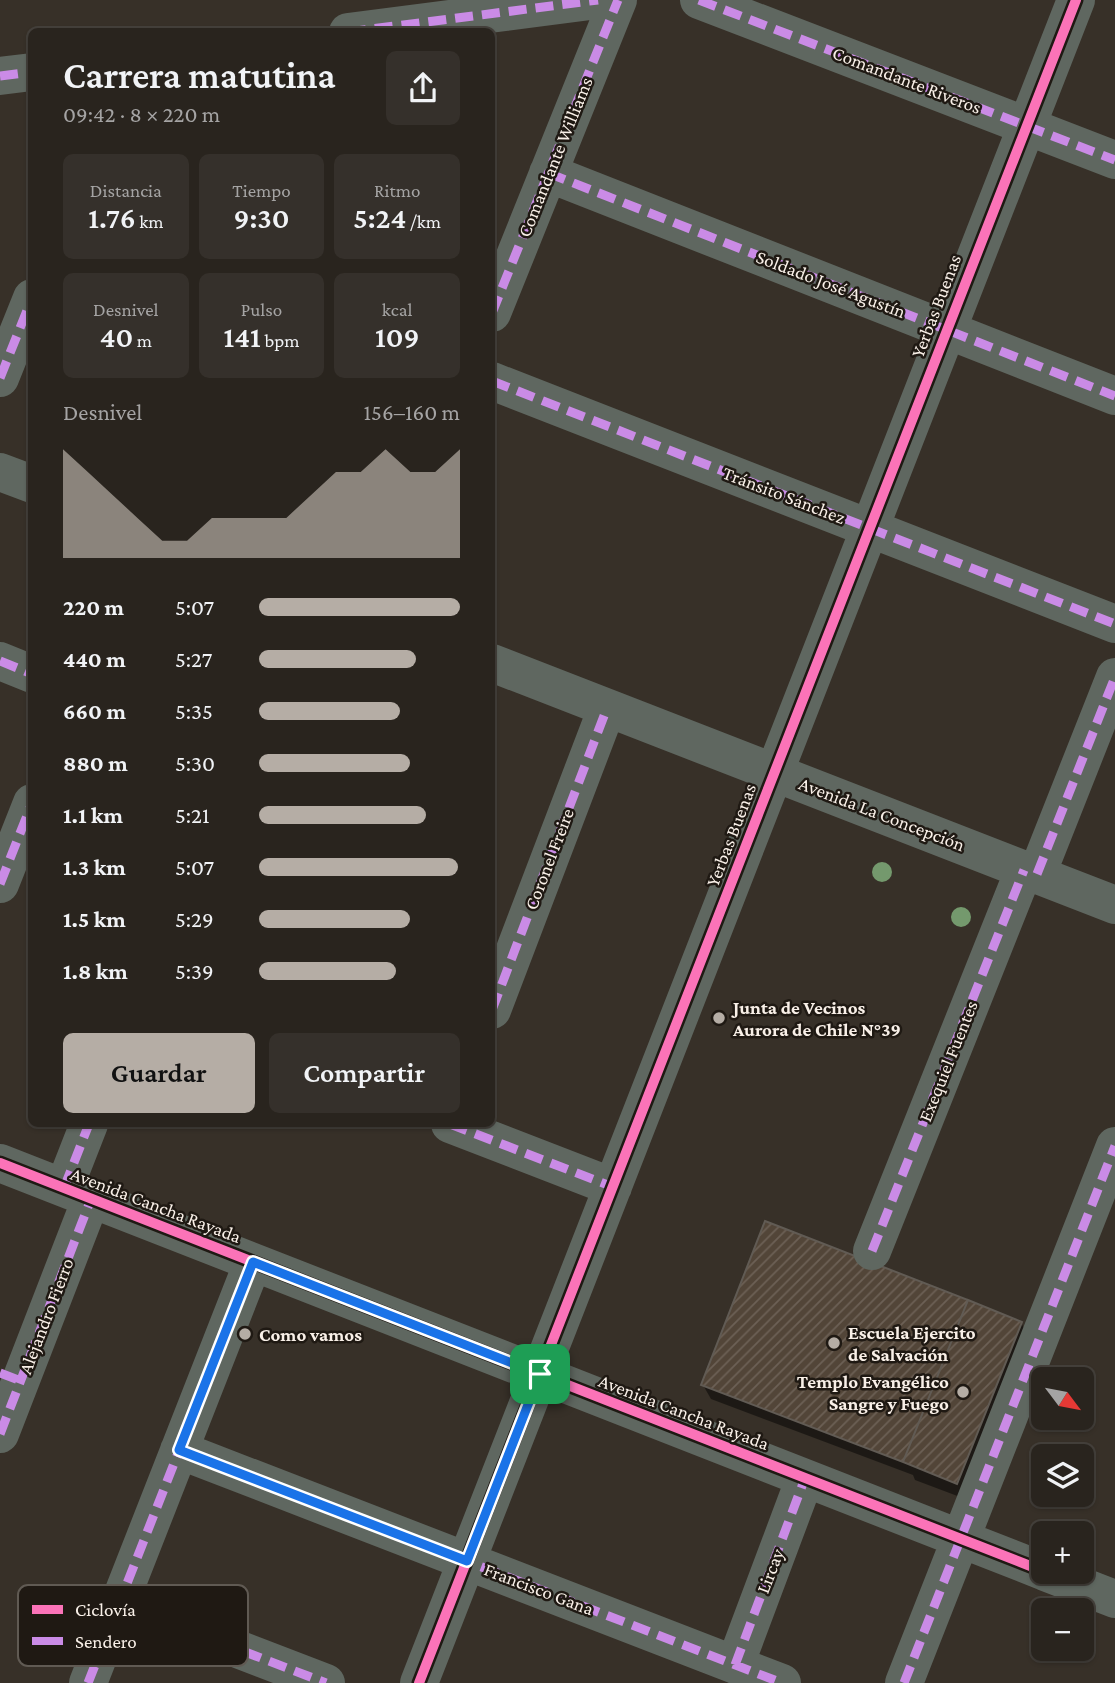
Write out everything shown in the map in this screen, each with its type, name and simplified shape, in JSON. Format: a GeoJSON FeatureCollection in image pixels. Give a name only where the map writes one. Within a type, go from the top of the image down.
{"type":"FeatureCollection","features":[{"type":"Feature","properties":{"kind":"street"},"geometry":{"type":"LineString","coordinates":[[381,28],[598,0]]}},
{"type":"Feature","properties":{"kind":"street","name":"Comandante Williams"},"geometry":{"type":"LineString","coordinates":[[495,306],[618,0]]}},
{"type":"Feature","properties":{"kind":"street","name":"Comandante Riveros"},"geometry":{"type":"LineString","coordinates":[[699,0],[1115,160]]}},
{"type":"Feature","properties":{"kind":"street","name":"Yerbas Buenas"},"geometry":{"type":"LineString","coordinates":[[419,1683],[1076,0]]}},
{"type":"Feature","properties":{"kind":"street"},"geometry":{"type":"LineString","coordinates":[[0,75],[28,72]]}},
{"type":"Feature","properties":{"kind":"street","name":"Soldado José Agustín"},"geometry":{"type":"LineString","coordinates":[[548,173],[1115,396]]}},
{"type":"Feature","properties":{"kind":"street"},"geometry":{"type":"LineString","coordinates":[[0,378],[28,308]]}},
{"type":"Feature","properties":{"kind":"street","name":"Tránsito Sánchez"},"geometry":{"type":"LineString","coordinates":[[495,382],[1115,624]]}},
{"type":"Feature","properties":{"kind":"street"},"geometry":{"type":"LineString","coordinates":[[0,472],[28,482]]}},
{"type":"Feature","properties":{"kind":"street"},"geometry":{"type":"LineString","coordinates":[[0,661],[28,672]]}},
{"type":"Feature","properties":{"kind":"street","name":"Avenida La Concepción"},"geometry":{"type":"LineString","coordinates":[[495,664],[1115,905]]}},
{"type":"Feature","properties":{"kind":"street","name":"Exequiel Fuentes"},"geometry":{"type":"LineString","coordinates":[[872,1251],[1030,872],[1115,677]]}},
{"type":"Feature","properties":{"kind":"street","name":"Coronel Freire"},"geometry":{"type":"LineString","coordinates":[[495,1002],[607,708]]}},
{"type":"Feature","properties":{"kind":"street"},"geometry":{"type":"LineString","coordinates":[[0,884],[28,813]]}},
{"type":"Feature","properties":{"kind":"street","name":"Alejandro Fierro"},"geometry":{"type":"LineString","coordinates":[[0,1434],[10,1377],[78,1194],[89,1127]]}},
{"type":"Feature","properties":{"kind":"street"},"geometry":{"type":"LineString","coordinates":[[458,1127],[613,1187]]}},
{"type":"Feature","properties":{"kind":"street","name":"Avenida Cancha Rayada"},"geometry":{"type":"LineString","coordinates":[[0,1163],[1031,1566]]}},
{"type":"Feature","properties":{"kind":"street"},"geometry":{"type":"LineString","coordinates":[[904,1683],[1112,1163]]}},
{"type":"Feature","properties":{"kind":"street"},"geometry":{"type":"LineString","coordinates":[[125,1585],[253,1262]]}},
{"type":"Feature","properties":{"kind":"street","name":"Francisco Gana"},"geometry":{"type":"LineString","coordinates":[[179,1450],[782,1683]]}},
{"type":"Feature","properties":{"kind":"street","name":"Lircay"},"geometry":{"type":"LineString","coordinates":[[735,1665],[805,1478]]}},
{"type":"Feature","properties":{"kind":"street","name":"Avenida Cancha Rayada"},"geometry":{"type":"LineString","coordinates":[[1077,1584],[1115,1599]]}},
{"type":"Feature","properties":{"kind":"street"},"geometry":{"type":"LineString","coordinates":[[248,1653],[327,1683]]}},
{"type":"Feature","properties":{"kind":"street"},"geometry":{"type":"LineString","coordinates":[[88,1683],[94,1666]]}},
{"type":"Feature","properties":{"kind":"building","name":"Escuela Ejercito de Salvación"},"geometry":{"type":"Polygon","coordinates":[[[765,1221],[968,1300],[903,1462],[701,1385],[765,1221]]]}},
{"type":"Feature","properties":{"kind":"building","name":"Templo Evangélico Sangre y Fuego"},"geometry":{"type":"Polygon","coordinates":[[[968,1300],[1022,1322],[957,1484],[903,1462],[968,1300]]]}},
{"type":"Feature","properties":{"kind":"marked path"},"geometry":{"type":"LineString","coordinates":[[379,28],[598,0]]}},
{"type":"Feature","properties":{"kind":"marked path"},"geometry":{"type":"LineString","coordinates":[[495,306],[618,0]]}},
{"type":"Feature","properties":{"kind":"marked path"},"geometry":{"type":"LineString","coordinates":[[699,0],[1115,160]]}},
{"type":"Feature","properties":{"kind":"marked path"},"geometry":{"type":"LineString","coordinates":[[0,76],[28,72]]}},
{"type":"Feature","properties":{"kind":"marked path"},"geometry":{"type":"LineString","coordinates":[[548,173],[1115,396]]}},
{"type":"Feature","properties":{"kind":"marked path"},"geometry":{"type":"LineString","coordinates":[[0,378],[28,308]]}},
{"type":"Feature","properties":{"kind":"marked path"},"geometry":{"type":"LineString","coordinates":[[495,382],[1115,624]]}},
{"type":"Feature","properties":{"kind":"marked path"},"geometry":{"type":"LineString","coordinates":[[0,661],[28,672]]}},
{"type":"Feature","properties":{"kind":"marked path"},"geometry":{"type":"LineString","coordinates":[[1037,874],[1115,677]]}},
{"type":"Feature","properties":{"kind":"marked path"},"geometry":{"type":"LineString","coordinates":[[495,1002],[607,708]]}},
{"type":"Feature","properties":{"kind":"marked path"},"geometry":{"type":"LineString","coordinates":[[0,884],[28,813]]}},
{"type":"Feature","properties":{"kind":"marked path"},"geometry":{"type":"LineString","coordinates":[[872,1251],[1024,870]]}},
{"type":"Feature","properties":{"kind":"marked path"},"geometry":{"type":"LineString","coordinates":[[64,1188],[88,1127]]}},
{"type":"Feature","properties":{"kind":"marked path"},"geometry":{"type":"LineString","coordinates":[[458,1127],[613,1187]]}},
{"type":"Feature","properties":{"kind":"marked path"},"geometry":{"type":"LineString","coordinates":[[904,1683],[1115,1146]]}},
{"type":"Feature","properties":{"kind":"marked path"},"geometry":{"type":"LineString","coordinates":[[0,1434],[91,1199]]}},
{"type":"Feature","properties":{"kind":"marked path"},"geometry":{"type":"LineString","coordinates":[[126,1585],[253,1262]]}},
{"type":"Feature","properties":{"kind":"marked path"},"geometry":{"type":"LineString","coordinates":[[0,1373],[21,1381]]}},
{"type":"Feature","properties":{"kind":"marked path"},"geometry":{"type":"LineString","coordinates":[[179,1450],[782,1683]]}},
{"type":"Feature","properties":{"kind":"marked path"},"geometry":{"type":"LineString","coordinates":[[735,1665],[805,1478]]}},
{"type":"Feature","properties":{"kind":"marked path"},"geometry":{"type":"LineString","coordinates":[[248,1653],[326,1683]]}},
{"type":"Feature","properties":{"kind":"marked path"},"geometry":{"type":"LineString","coordinates":[[88,1683],[95,1666]]}},
{"type":"Feature","properties":{"kind":"cycle path"},"geometry":{"type":"LineString","coordinates":[[419,1683],[1076,0]]}},
{"type":"Feature","properties":{"kind":"cycle path"},"geometry":{"type":"LineString","coordinates":[[0,1163],[1031,1566]]}},
{"type":"Feature","properties":{"kind":"place","name":"Junta de Vecinos Aurora de Chile N°39"},"geometry":{"type":"Point","coordinates":[719,1018]}},
{"type":"Feature","properties":{"kind":"place","name":"Como vamos"},"geometry":{"type":"Point","coordinates":[245,1334]}},
{"type":"Feature","properties":{"kind":"place","name":"Escuela Ejercito de Salvación"},"geometry":{"type":"Point","coordinates":[834,1343]}},
{"type":"Feature","properties":{"kind":"place","name":"Templo Evangélico Sangre y Fuego"},"geometry":{"type":"Point","coordinates":[963,1392]}},
{"type":"Feature","properties":{"kind":"route"},"geometry":{"type":"LineString","coordinates":[[253,1262],[540,1374],[467,1561],[179,1450],[253,1262]]}}]}
